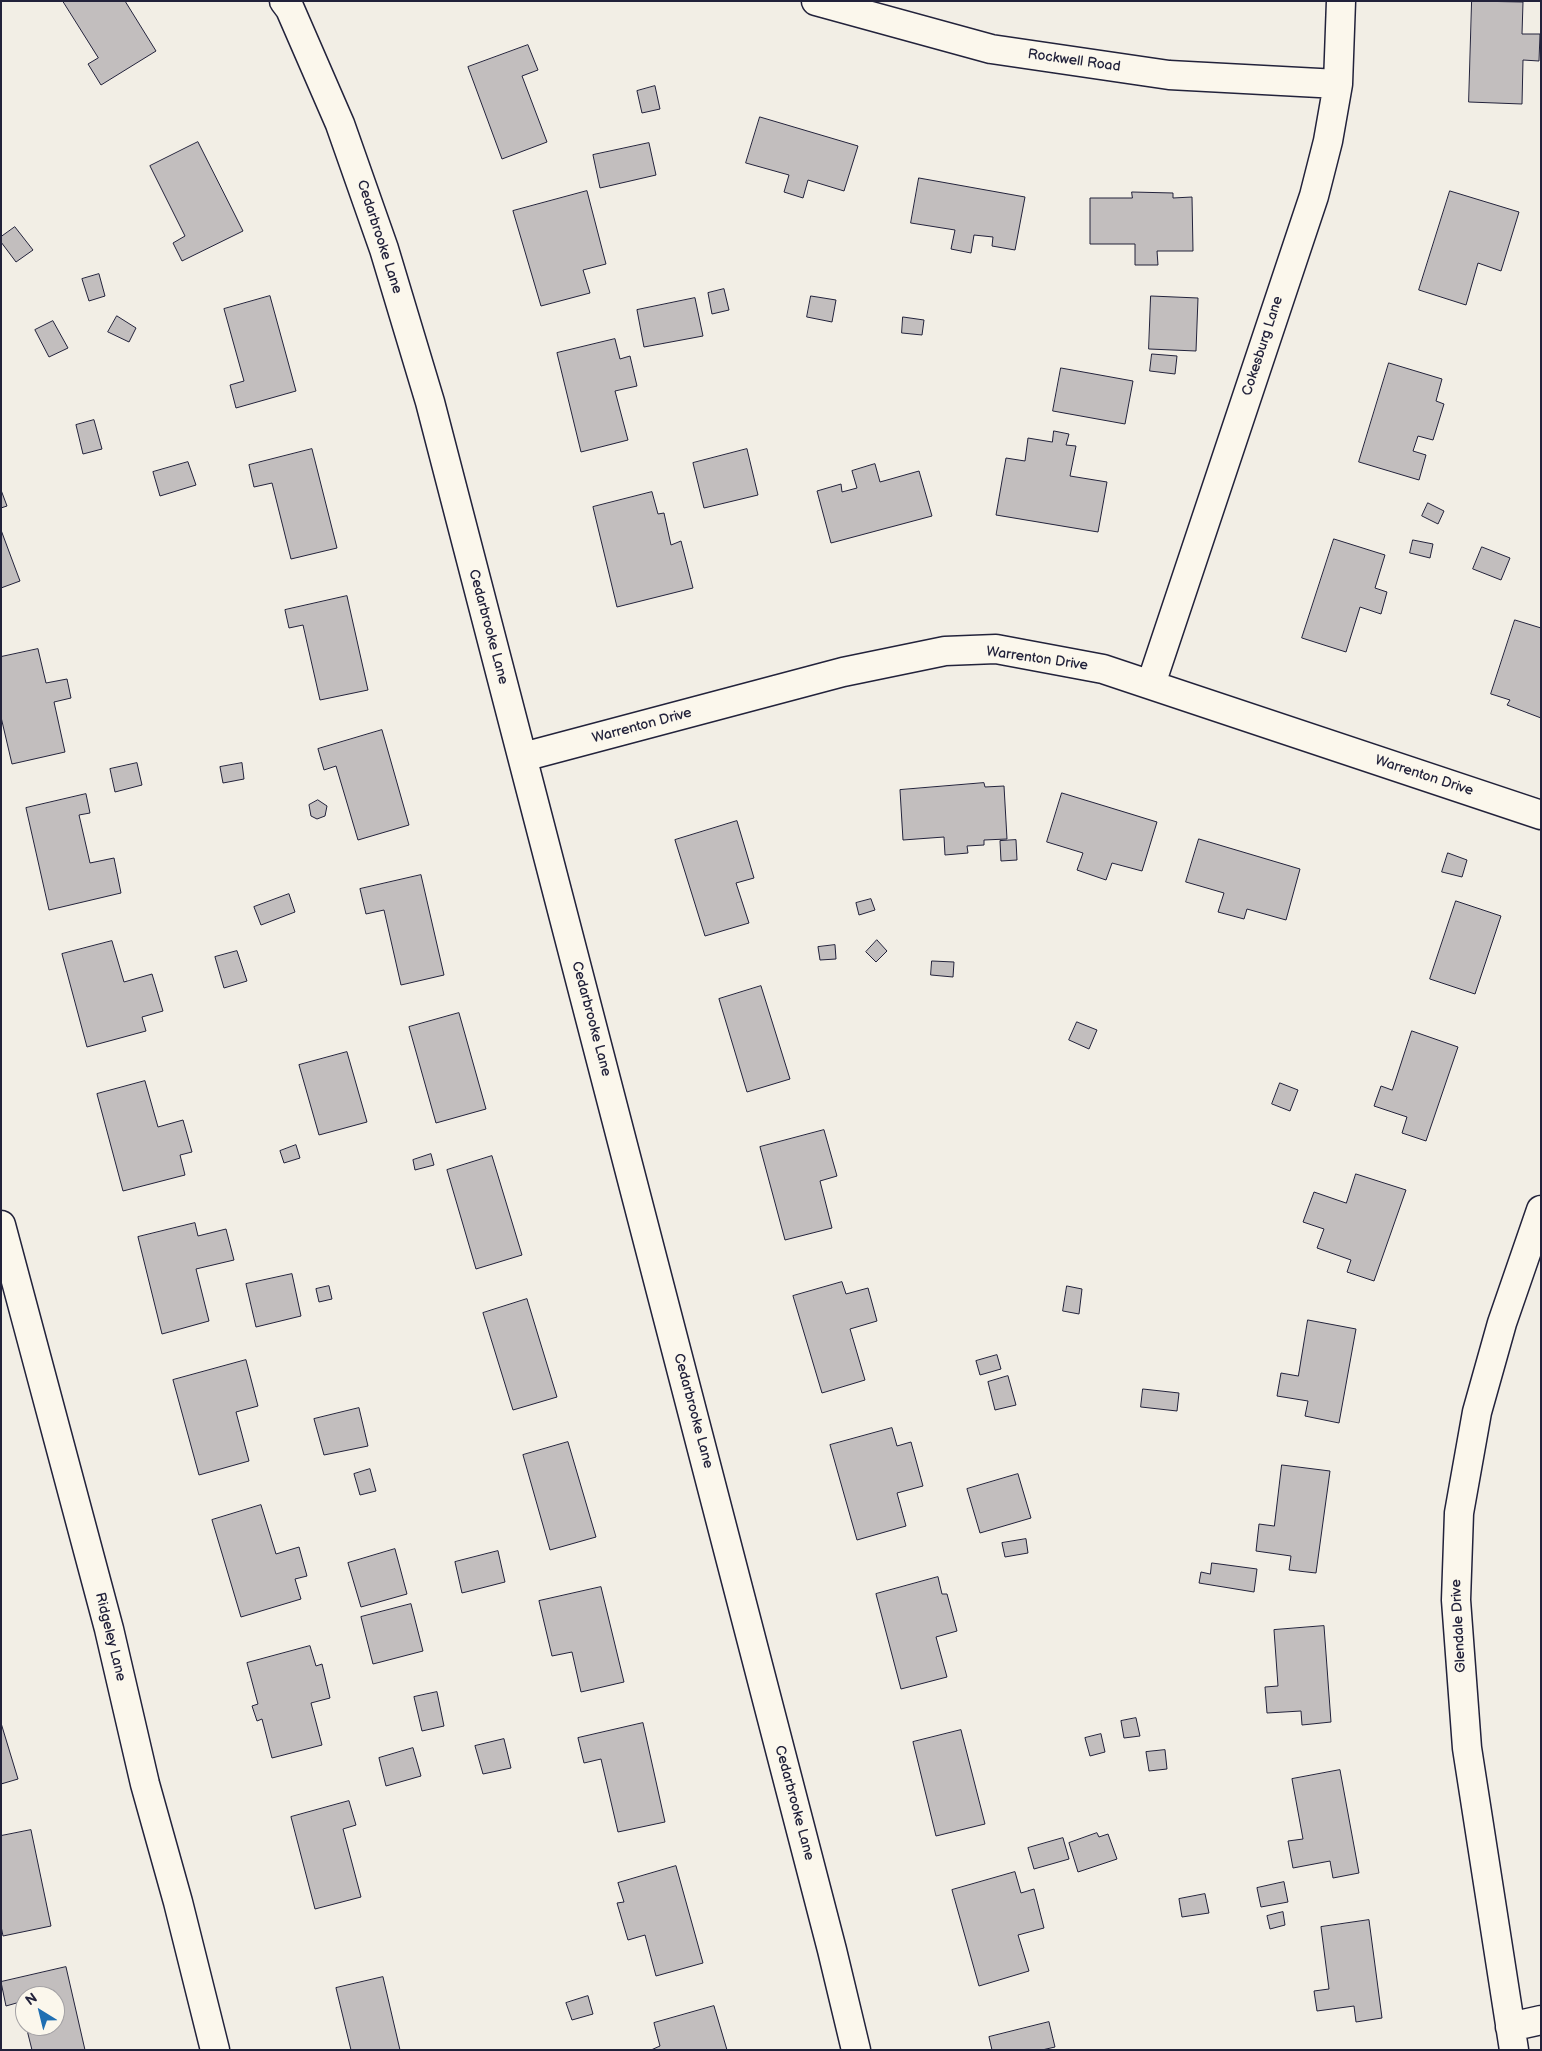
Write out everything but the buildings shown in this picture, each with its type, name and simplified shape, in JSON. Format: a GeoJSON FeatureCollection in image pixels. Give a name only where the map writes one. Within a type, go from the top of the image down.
{"type":"FeatureCollection","features":[{"type":"Feature","properties":{"kind":"street","name":"Cedarbrooke Lane"},"geometry":{"type":"LineString","coordinates":[[284,1],[290,9],[340,124],[384,249],[430,402],[832,1950],[856,2050]]}},
{"type":"Feature","properties":{"kind":"street","name":"Rockwell Road"},"geometry":{"type":"LineString","coordinates":[[816,1],[991,49],[1169,75],[1338,84]]}},
{"type":"Feature","properties":{"kind":"street","name":"Cokesburg Lane"},"geometry":{"type":"LineString","coordinates":[[1151,684],[1314,196],[1328,141],[1338,84],[1342,1]]}},
{"type":"Feature","properties":{"kind":"street","name":"Warrenton Drive"},"geometry":{"type":"LineString","coordinates":[[523,758],[843,672],[945,652],[996,650],[1103,669],[1541,815]]}},
{"type":"Feature","properties":{"kind":"street","name":"Glendale Drive"},"geometry":{"type":"LineString","coordinates":[[1512,2038],[1467,1748],[1456,1600],[1459,1512],[1477,1412],[1502,1323],[1541,1210]]}},
{"type":"Feature","properties":{"kind":"street","name":"Ridgeley Lane"},"geometry":{"type":"LineString","coordinates":[[1,1225],[109,1628],[145,1784],[178,1902],[214,2050]]}},
{"type":"Feature","properties":{"kind":"street"},"geometry":{"type":"LineString","coordinates":[[1512,2038],[1541,2020]]}}]}
